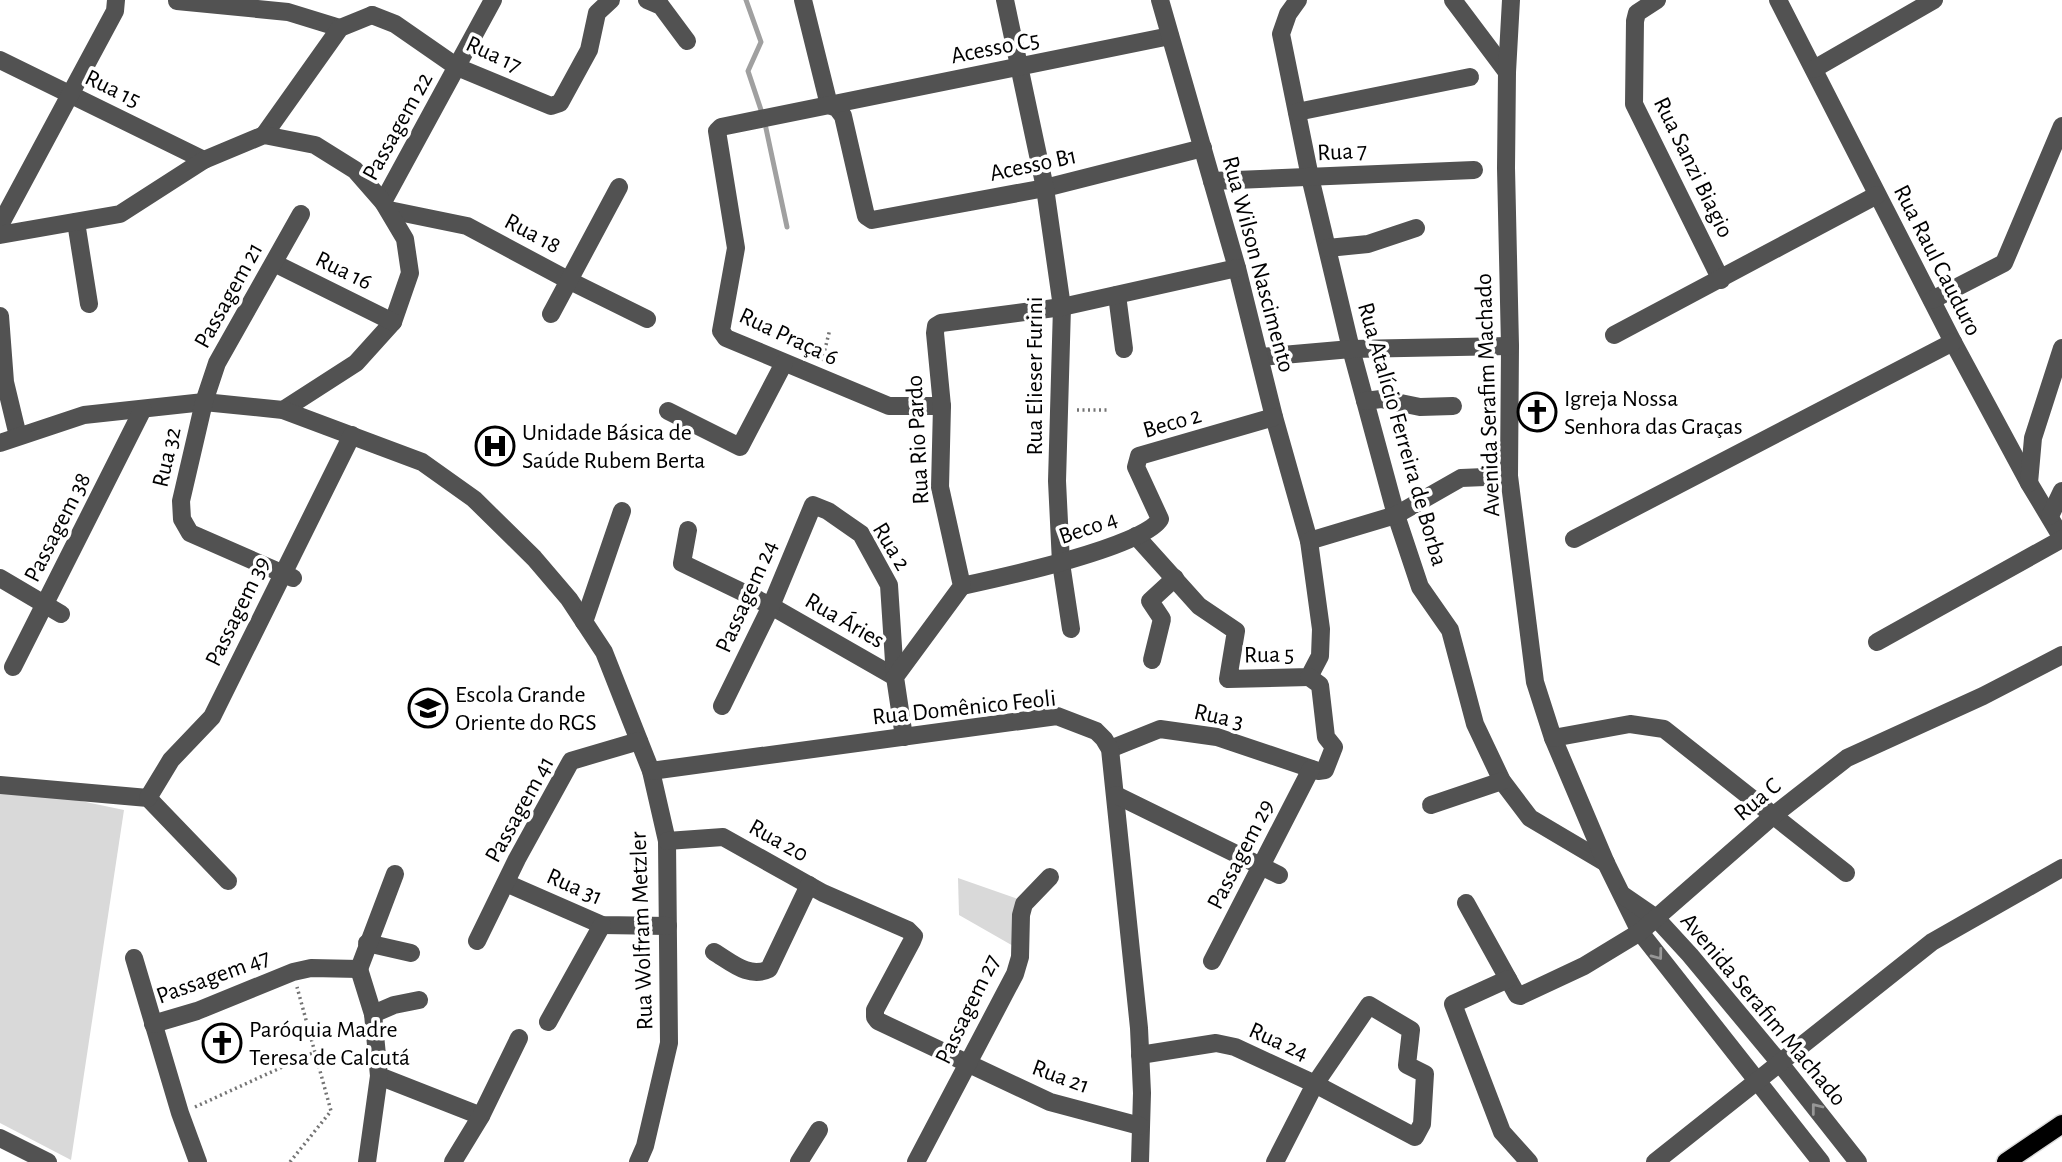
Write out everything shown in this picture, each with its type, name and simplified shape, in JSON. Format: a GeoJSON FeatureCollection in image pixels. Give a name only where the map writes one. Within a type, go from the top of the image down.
{"type":"FeatureCollection","features":[{"type":"Feature","properties":{"kind":"main road"},"geometry":{"type":"LineString","coordinates":[[2006,1162],[2062,1124]]}},
{"type":"Feature","properties":{"kind":"street"},"geometry":{"type":"LineString","coordinates":[[0,225],[114,11],[116,0]]}},
{"type":"Feature","properties":{"kind":"street","name":"Passagem 22"},"geometry":{"type":"LineString","coordinates":[[386,206],[493,0]]}},
{"type":"Feature","properties":{"kind":"street","name":"Rua 17"},"geometry":{"type":"LineString","coordinates":[[373,7],[457,67],[551,106],[560,103],[589,50],[597,13],[611,0]]}},
{"type":"Feature","properties":{"kind":"street"},"geometry":{"type":"LineString","coordinates":[[647,0],[661,6],[687,41]]}},
{"type":"Feature","properties":{"kind":"street"},"geometry":{"type":"LineString","coordinates":[[803,0],[829,105]]}},
{"type":"Feature","properties":{"kind":"street","name":"Rua Elieser Furini"},"geometry":{"type":"LineString","coordinates":[[1005,0],[1045,188],[1062,307],[1057,481],[1061,563],[1071,629]]}},
{"type":"Feature","properties":{"kind":"street","name":"Rua Wilson Nascimento"},"geometry":{"type":"LineString","coordinates":[[1160,0],[1237,268],[1274,417],[1309,541],[1321,629]]}},
{"type":"Feature","properties":{"kind":"street","name":"Rua Atalício Ferreira de Borba"},"geometry":{"type":"LineString","coordinates":[[1298,0],[1289,13],[1281,34],[1310,177],[1351,349],[1396,515],[1420,587],[1450,630],[1475,723],[1502,780],[1530,818],[1606,863]]}},
{"type":"Feature","properties":{"kind":"street"},"geometry":{"type":"LineString","coordinates":[[1453,0],[1507,72]]}},
{"type":"Feature","properties":{"kind":"street","name":"Avenida Serafim Machado"},"geometry":{"type":"LineString","coordinates":[[1511,0],[1506,168],[1510,346],[1509,476],[1535,682],[1553,738],[1606,863],[1640,932],[1821,1162]]}},
{"type":"Feature","properties":{"kind":"street","name":"Rua Sanzi Biagio"},"geometry":{"type":"LineString","coordinates":[[1657,0],[1637,13],[1634,21],[1634,104],[1721,280]]}},
{"type":"Feature","properties":{"kind":"street","name":"Rua Raul Cauduro"},"geometry":{"type":"LineString","coordinates":[[1778,0],[1953,342],[2029,483],[2062,538]]}},
{"type":"Feature","properties":{"kind":"street"},"geometry":{"type":"LineString","coordinates":[[1814,69],[1934,0]]}},
{"type":"Feature","properties":{"kind":"street"},"geometry":{"type":"LineString","coordinates":[[177,1],[288,12],[340,29]]}},
{"type":"Feature","properties":{"kind":"street"},"geometry":{"type":"LineString","coordinates":[[0,235],[120,214],[204,160],[264,135],[340,29],[373,7]]}},
{"type":"Feature","properties":{"kind":"street","name":"Acesso C5"},"geometry":{"type":"LineString","coordinates":[[829,105],[1170,36]]}},
{"type":"Feature","properties":{"kind":"street","name":"Rua 15"},"geometry":{"type":"LineString","coordinates":[[0,60],[204,160]]}},
{"type":"Feature","properties":{"kind":"street"},"geometry":{"type":"LineString","coordinates":[[1297,112],[1470,78]]}},
{"type":"Feature","properties":{"kind":"street","name":"Acesso B1"},"geometry":{"type":"LineString","coordinates":[[829,105],[843,116],[866,216],[872,220],[1045,188],[1203,148]]}},
{"type":"Feature","properties":{"kind":"street","name":"Rua Praça 6"},"geometry":{"type":"LineString","coordinates":[[829,105],[721,127],[717,131],[736,248],[721,331],[726,338],[889,406],[942,406]]}},
{"type":"Feature","properties":{"kind":"street"},"geometry":{"type":"LineString","coordinates":[[1932,300],[2004,263],[2062,126]]}},
{"type":"Feature","properties":{"kind":"street"},"geometry":{"type":"LineString","coordinates":[[264,135],[315,145],[355,170],[386,206],[405,239],[410,273],[393,322],[356,363],[283,410]]}},
{"type":"Feature","properties":{"kind":"street","name":"Rua 7"},"geometry":{"type":"LineString","coordinates":[[1212,181],[1474,170]]}},
{"type":"Feature","properties":{"kind":"street"},"geometry":{"type":"LineString","coordinates":[[551,314],[619,187]]}},
{"type":"Feature","properties":{"kind":"street"},"geometry":{"type":"LineString","coordinates":[[1614,335],[1877,195]]}},
{"type":"Feature","properties":{"kind":"street","name":"Rua 18"},"geometry":{"type":"LineString","coordinates":[[386,206],[467,226],[647,319]]}},
{"type":"Feature","properties":{"kind":"street","name":"Passagem 21"},"geometry":{"type":"LineString","coordinates":[[204,402],[216,363],[301,214]]}},
{"type":"Feature","properties":{"kind":"street"},"geometry":{"type":"LineString","coordinates":[[76,222],[89,304]]}},
{"type":"Feature","properties":{"kind":"street"},"geometry":{"type":"LineString","coordinates":[[1328,248],[1368,244],[1416,228]]}},
{"type":"Feature","properties":{"kind":"street","name":"Rua 16"},"geometry":{"type":"LineString","coordinates":[[274,263],[393,322]]}},
{"type":"Feature","properties":{"kind":"street"},"geometry":{"type":"LineString","coordinates":[[1062,307],[1237,268]]}},
{"type":"Feature","properties":{"kind":"street"},"geometry":{"type":"LineString","coordinates":[[1117,295],[1124,348]]}},
{"type":"Feature","properties":{"kind":"street","name":"Rua Rio Pardo"},"geometry":{"type":"LineString","coordinates":[[962,586],[940,487],[942,406],[936,327],[941,323],[1062,307]]}},
{"type":"Feature","properties":{"kind":"street"},"geometry":{"type":"LineString","coordinates":[[0,316],[5,382],[18,436]]}},
{"type":"Feature","properties":{"kind":"street"},"geometry":{"type":"LineString","coordinates":[[1574,539],[1953,342]]}},
{"type":"Feature","properties":{"kind":"street"},"geometry":{"type":"LineString","coordinates":[[1261,357],[1351,349],[1510,346]]}},
{"type":"Feature","properties":{"kind":"street"},"geometry":{"type":"LineString","coordinates":[[2029,483],[2033,438],[2062,348]]}},
{"type":"Feature","properties":{"kind":"street"},"geometry":{"type":"LineString","coordinates":[[668,411],[740,446],[784,363]]}},
{"type":"Feature","properties":{"kind":"street"},"geometry":{"type":"LineString","coordinates":[[1365,401],[1381,399],[1420,407],[1453,406]]}},
{"type":"Feature","properties":{"kind":"street","name":"Rua Wolfram Metzler"},"geometry":{"type":"LineString","coordinates":[[0,443],[84,415],[204,402],[283,410],[422,462],[474,499],[534,558],[569,599],[604,652],[651,771],[667,841],[669,1043],[645,1146],[638,1162]]}},
{"type":"Feature","properties":{"kind":"street","name":"Rua 32"},"geometry":{"type":"LineString","coordinates":[[204,402],[181,501],[182,519],[190,533],[288,576]]}},
{"type":"Feature","properties":{"kind":"street","name":"Passagem 38"},"geometry":{"type":"LineString","coordinates":[[13,667],[53,609],[143,409]]}},
{"type":"Feature","properties":{"kind":"street","name":"Beco 2"},"geometry":{"type":"LineString","coordinates":[[1136,536],[1157,525],[1160,519],[1136,467],[1139,456],[1274,417]]}},
{"type":"Feature","properties":{"kind":"street","name":"Passagem 39"},"geometry":{"type":"LineString","coordinates":[[148,798],[171,760],[212,717],[288,576],[352,435]]}},
{"type":"Feature","properties":{"kind":"street"},"geometry":{"type":"LineString","coordinates":[[2013,453],[2033,438]]}},
{"type":"Feature","properties":{"kind":"street"},"geometry":{"type":"LineString","coordinates":[[1309,541],[1396,515],[1461,478],[1509,476]]}},
{"type":"Feature","properties":{"kind":"street"},"geometry":{"type":"LineString","coordinates":[[2050,516],[2062,491]]}},
{"type":"Feature","properties":{"kind":"street","name":"Passagem 24"},"geometry":{"type":"LineString","coordinates":[[722,706],[771,606],[813,505]]}},
{"type":"Feature","properties":{"kind":"street","name":"Rua 2"},"geometry":{"type":"LineString","coordinates":[[813,505],[828,511],[861,534],[889,585],[895,677]]}},
{"type":"Feature","properties":{"kind":"street"},"geometry":{"type":"LineString","coordinates":[[584,622],[622,511]]}},
{"type":"Feature","properties":{"kind":"street","name":"Rua Áries"},"geometry":{"type":"LineString","coordinates":[[688,530],[682,563],[771,606],[895,677]]}},
{"type":"Feature","properties":{"kind":"street","name":"Beco 4"},"geometry":{"type":"LineString","coordinates":[[962,586],[1061,563],[1136,536],[1199,606],[1236,631]]}},
{"type":"Feature","properties":{"kind":"street"},"geometry":{"type":"LineString","coordinates":[[1877,642],[2062,538]]}},
{"type":"Feature","properties":{"kind":"street"},"geometry":{"type":"LineString","coordinates":[[0,578],[53,609]]}},
{"type":"Feature","properties":{"kind":"street"},"geometry":{"type":"LineString","coordinates":[[1153,660],[1162,619],[1150,601],[1175,578]]}},
{"type":"Feature","properties":{"kind":"street"},"geometry":{"type":"LineString","coordinates":[[904,737],[895,677],[962,586]]}},
{"type":"Feature","properties":{"kind":"street","name":"Rua 5"},"geometry":{"type":"LineString","coordinates":[[1236,631],[1228,679],[1309,677],[1320,656],[1321,629]]}},
{"type":"Feature","properties":{"kind":"street","name":"Rua C"},"geometry":{"type":"LineString","coordinates":[[1508,979],[1520,996],[1584,966],[1640,932],[1774,815],[1847,758],[2062,655]]}},
{"type":"Feature","properties":{"kind":"street","name":"Passagem 29"},"geometry":{"type":"LineString","coordinates":[[1212,961],[1315,770],[1325,770],[1334,747],[1326,737],[1320,685],[1309,677]]}},
{"type":"Feature","properties":{"kind":"street","name":"Rua Domênico Feoli"},"geometry":{"type":"LineString","coordinates":[[651,771],[1057,716],[1096,731],[1110,749]]}},
{"type":"Feature","properties":{"kind":"street"},"geometry":{"type":"LineString","coordinates":[[1553,738],[1630,724],[1664,729],[1846,873]]}},
{"type":"Feature","properties":{"kind":"street","name":"Rua 3"},"geometry":{"type":"LineString","coordinates":[[1110,749],[1160,729],[1217,737],[1315,770]]}},
{"type":"Feature","properties":{"kind":"street","name":"Passagem 41"},"geometry":{"type":"LineString","coordinates":[[477,941],[571,761],[639,741]]}},
{"type":"Feature","properties":{"kind":"street"},"geometry":{"type":"LineString","coordinates":[[1110,749],[1140,1055],[1140,1162]]}},
{"type":"Feature","properties":{"kind":"street"},"geometry":{"type":"LineString","coordinates":[[1430,804],[1502,780]]}},
{"type":"Feature","properties":{"kind":"street"},"geometry":{"type":"LineString","coordinates":[[0,785],[148,798],[228,881]]}},
{"type":"Feature","properties":{"kind":"street"},"geometry":{"type":"LineString","coordinates":[[1116,795],[1279,875]]}},
{"type":"Feature","properties":{"kind":"street","name":"Rua 20"},"geometry":{"type":"LineString","coordinates":[[667,841],[723,837],[816,889],[908,930],[914,936],[875,1010],[875,1017],[878,1021],[968,1063]]}},
{"type":"Feature","properties":{"kind":"street"},"geometry":{"type":"LineString","coordinates":[[1655,1162],[1932,942],[2062,868]]}},
{"type":"Feature","properties":{"kind":"street"},"geometry":{"type":"LineString","coordinates":[[367,1162],[379,1076],[373,1014],[359,969],[395,874]]}},
{"type":"Feature","properties":{"kind":"street","name":"Passagem 27"},"geometry":{"type":"LineString","coordinates":[[916,1162],[1015,974],[1020,957],[1021,915],[1024,904],[1049,877]]}},
{"type":"Feature","properties":{"kind":"street","name":"Rua 31"},"geometry":{"type":"LineString","coordinates":[[506,883],[602,925],[668,926]]}},
{"type":"Feature","properties":{"kind":"street"},"geometry":{"type":"LineString","coordinates":[[714,952],[750,972],[760,974],[769,969],[816,889]]}},
{"type":"Feature","properties":{"kind":"street","name":"Avenida Serafim Machado"},"geometry":{"type":"LineString","coordinates":[[1624,896],[1656,918],[1779,1062],[1858,1162]]}},
{"type":"Feature","properties":{"kind":"street"},"geometry":{"type":"LineString","coordinates":[[1466,903],[1508,979],[1453,1004],[1502,1132],[1529,1162]]}},
{"type":"Feature","properties":{"kind":"street"},"geometry":{"type":"LineString","coordinates":[[548,1022],[602,925]]}},
{"type":"Feature","properties":{"kind":"street"},"geometry":{"type":"LineString","coordinates":[[368,943],[411,953]]}},
{"type":"Feature","properties":{"kind":"street","name":"Passagem 47"},"geometry":{"type":"LineString","coordinates":[[134,958],[153,1024],[197,1011],[293,972],[311,968],[359,969]]}},
{"type":"Feature","properties":{"kind":"street"},"geometry":{"type":"LineString","coordinates":[[373,1014],[394,1005],[419,1000]]}},
{"type":"Feature","properties":{"kind":"street","name":"Rua 24"},"geometry":{"type":"LineString","coordinates":[[1140,1055],[1216,1043],[1235,1047],[1315,1084],[1415,1136],[1422,1124],[1425,1074],[1407,1065],[1412,1030],[1368,1005],[1315,1084]]}},
{"type":"Feature","properties":{"kind":"street"},"geometry":{"type":"LineString","coordinates":[[153,1024],[198,1162]]}},
{"type":"Feature","properties":{"kind":"street"},"geometry":{"type":"LineString","coordinates":[[453,1162],[481,1116],[519,1038]]}},
{"type":"Feature","properties":{"kind":"street","name":"Rua 21"},"geometry":{"type":"LineString","coordinates":[[968,1063],[1050,1102],[1140,1126]]}},
{"type":"Feature","properties":{"kind":"street"},"geometry":{"type":"LineString","coordinates":[[379,1076],[481,1116]]}},
{"type":"Feature","properties":{"kind":"street"},"geometry":{"type":"LineString","coordinates":[[1275,1162],[1315,1084]]}},
{"type":"Feature","properties":{"kind":"street"},"geometry":{"type":"LineString","coordinates":[[799,1162],[819,1130]]}},
{"type":"Feature","properties":{"kind":"street"},"geometry":{"type":"LineString","coordinates":[[0,1138],[48,1162]]}},
{"type":"Feature","properties":{"kind":"path"},"geometry":{"type":"LineString","coordinates":[[818,377],[830,329]]}},
{"type":"Feature","properties":{"kind":"path"},"geometry":{"type":"LineString","coordinates":[[1061,410],[1109,410]]}},
{"type":"Feature","properties":{"kind":"path"},"geometry":{"type":"LineString","coordinates":[[290,1162],[331,1111],[293,972]]}},
{"type":"Feature","properties":{"kind":"path"},"geometry":{"type":"LineString","coordinates":[[180,1113],[315,1052]]}},
{"type":"Feature","properties":{"kind":"shaded area"},"geometry":{"type":"Polygon","coordinates":[[[0,788],[33,791],[124,810],[71,1160],[0,1123],[0,788]]]}},
{"type":"Feature","properties":{"kind":"shaded area"},"geometry":{"type":"Polygon","coordinates":[[[958,878],[1018,899],[1015,947],[959,915],[958,878]]]}},
{"type":"Feature","properties":{"kind":"waterway"},"geometry":{"type":"LineString","coordinates":[[746,0],[761,42],[748,71],[764,119],[787,227]]}},
{"type":"Feature","properties":{"kind":"place","name":"Igreja Nossa Senhora das Graças"},"geometry":{"type":"Point","coordinates":[1537,412]}},
{"type":"Feature","properties":{"kind":"place","name":"Unidade Básica de Saúde Rubem Berta"},"geometry":{"type":"Point","coordinates":[495,446]}},
{"type":"Feature","properties":{"kind":"place","name":"Escola Grande Oriente do RGS"},"geometry":{"type":"Point","coordinates":[428,708]}},
{"type":"Feature","properties":{"kind":"place","name":"Paróquia Madre Teresa de Calcutá"},"geometry":{"type":"Point","coordinates":[222,1043]}}]}
